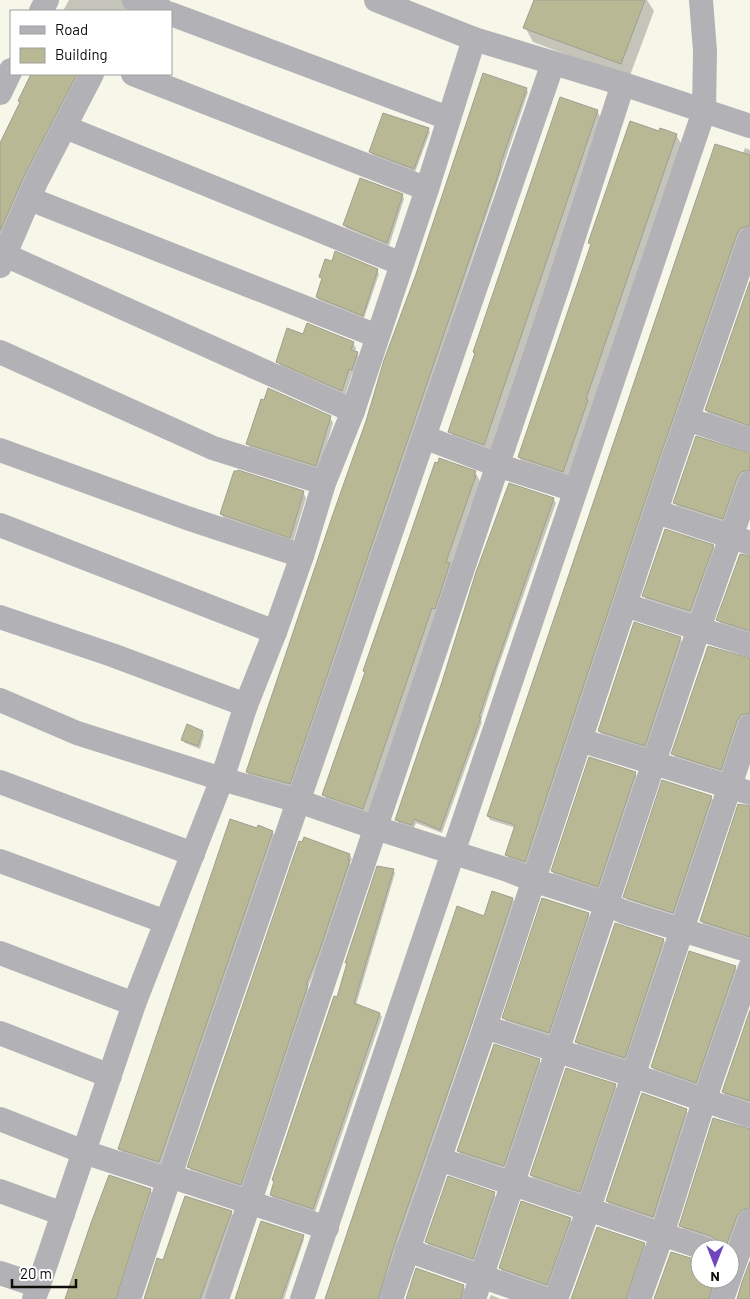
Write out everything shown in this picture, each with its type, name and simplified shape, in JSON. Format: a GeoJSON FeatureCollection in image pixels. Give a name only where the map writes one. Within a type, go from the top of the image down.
{"type":"FeatureCollection","features":[{"type":"Feature","properties":{"kind":"street"},"geometry":{"type":"LineString","coordinates":[[134,0],[161,10]]}},
{"type":"Feature","properties":{"kind":"street"},"geometry":{"type":"LineString","coordinates":[[376,0],[474,39],[623,84],[750,126]]}},
{"type":"Feature","properties":{"kind":"street"},"geometry":{"type":"LineString","coordinates":[[302,1299],[704,111],[704,51],[701,0]]}},
{"type":"Feature","properties":{"kind":"street"},"geometry":{"type":"LineString","coordinates":[[172,14],[448,118]]}},
{"type":"Feature","properties":{"kind":"street"},"geometry":{"type":"LineString","coordinates":[[0,1273],[36,1293],[134,1004],[222,780],[246,705],[302,556],[324,483],[352,411],[427,189],[474,39]]}},
{"type":"Feature","properties":{"kind":"street"},"geometry":{"type":"LineString","coordinates":[[129,1299],[298,801],[554,63]]}},
{"type":"Feature","properties":{"kind":"street"},"geometry":{"type":"LineString","coordinates":[[0,93],[10,72]]}},
{"type":"Feature","properties":{"kind":"street"},"geometry":{"type":"LineString","coordinates":[[91,75],[36,182],[2,260],[352,411]]}},
{"type":"Feature","properties":{"kind":"street"},"geometry":{"type":"LineString","coordinates":[[137,75],[427,189]]}},
{"type":"Feature","properties":{"kind":"street"},"geometry":{"type":"LineString","coordinates":[[217,1299],[556,292],[623,84]]}},
{"type":"Feature","properties":{"kind":"street"},"geometry":{"type":"LineString","coordinates":[[65,127],[402,264]]}},
{"type":"Feature","properties":{"kind":"street"},"geometry":{"type":"LineString","coordinates":[[30,199],[377,336]]}},
{"type":"Feature","properties":{"kind":"street"},"geometry":{"type":"LineString","coordinates":[[391,1299],[485,1027],[687,419],[742,291],[750,239]]}},
{"type":"Feature","properties":{"kind":"street"},"geometry":{"type":"LineString","coordinates":[[0,352],[213,448],[324,483]]}},
{"type":"Feature","properties":{"kind":"street"},"geometry":{"type":"LineString","coordinates":[[687,419],[750,440]]}},
{"type":"Feature","properties":{"kind":"street"},"geometry":{"type":"LineString","coordinates":[[424,437],[575,490]]}},
{"type":"Feature","properties":{"kind":"street"},"geometry":{"type":"LineString","coordinates":[[0,450],[187,518],[302,556]]}},
{"type":"Feature","properties":{"kind":"street"},"geometry":{"type":"LineString","coordinates":[[474,1299],[699,628],[741,540],[750,483]]}},
{"type":"Feature","properties":{"kind":"street"},"geometry":{"type":"LineString","coordinates":[[657,512],[741,540]]}},
{"type":"Feature","properties":{"kind":"street"},"geometry":{"type":"LineString","coordinates":[[0,525],[275,632]]}},
{"type":"Feature","properties":{"kind":"street"},"geometry":{"type":"LineString","coordinates":[[625,605],[750,645]]}},
{"type":"Feature","properties":{"kind":"street"},"geometry":{"type":"LineString","coordinates":[[0,617],[112,655],[246,705]]}},
{"type":"Feature","properties":{"kind":"street"},"geometry":{"type":"LineString","coordinates":[[0,700],[77,733],[222,780],[298,801],[508,870],[607,904],[624,912],[750,951]]}},
{"type":"Feature","properties":{"kind":"street"},"geometry":{"type":"LineString","coordinates":[[556,1299],[589,1208],[632,1075],[682,931],[740,790],[750,726]]}},
{"type":"Feature","properties":{"kind":"street"},"geometry":{"type":"LineString","coordinates":[[580,740],[740,790]]}},
{"type":"Feature","properties":{"kind":"street"},"geometry":{"type":"LineString","coordinates":[[0,782],[193,854]]}},
{"type":"Feature","properties":{"kind":"street"},"geometry":{"type":"LineString","coordinates":[[0,861],[166,922]]}},
{"type":"Feature","properties":{"kind":"street"},"geometry":{"type":"LineString","coordinates":[[0,953],[134,1004]]}},
{"type":"Feature","properties":{"kind":"street"},"geometry":{"type":"LineString","coordinates":[[639,1299],[750,968]]}},
{"type":"Feature","properties":{"kind":"street"},"geometry":{"type":"LineString","coordinates":[[485,1027],[750,1116]]}},
{"type":"Feature","properties":{"kind":"street"},"geometry":{"type":"LineString","coordinates":[[0,1033],[110,1076]]}},
{"type":"Feature","properties":{"kind":"street"},"geometry":{"type":"LineString","coordinates":[[0,1119],[84,1152],[157,1176],[170,1176],[327,1228]]}},
{"type":"Feature","properties":{"kind":"street"},"geometry":{"type":"LineString","coordinates":[[439,1159],[589,1208],[690,1244]]}},
{"type":"Feature","properties":{"kind":"street"},"geometry":{"type":"LineString","coordinates":[[0,1191],[63,1214]]}},
{"type":"Feature","properties":{"kind":"street"},"geometry":{"type":"LineString","coordinates":[[740,1246],[750,1221]]}},
{"type":"Feature","properties":{"kind":"street"},"geometry":{"type":"LineString","coordinates":[[407,1250],[546,1299]]}},
{"type":"Feature","properties":{"kind":"building"},"geometry":{"type":"Polygon","coordinates":[[[534,0],[645,0],[621,64],[523,28],[534,0]]]}},
{"type":"Feature","properties":{"kind":"building"},"geometry":{"type":"Polygon","coordinates":[[[483,73],[527,88],[500,165],[497,179],[290,784],[246,772],[366,421],[384,360],[416,274],[483,73]]]}},
{"type":"Feature","properties":{"kind":"building"},"geometry":{"type":"Polygon","coordinates":[[[31,75],[76,75],[24,176],[0,231],[0,143],[20,102],[18,101],[31,75]]]}},
{"type":"Feature","properties":{"kind":"building"},"geometry":{"type":"Polygon","coordinates":[[[560,97],[598,110],[484,445],[448,432],[475,353],[473,352],[560,97]]]}},
{"type":"Feature","properties":{"kind":"building"},"geometry":{"type":"Polygon","coordinates":[[[383,113],[429,128],[414,169],[369,152],[383,113]]]}},
{"type":"Feature","properties":{"kind":"building"},"geometry":{"type":"Polygon","coordinates":[[[630,121],[659,131],[660,128],[677,134],[586,399],[588,400],[563,472],[518,457],[591,244],[588,243],[630,121]]]}},
{"type":"Feature","properties":{"kind":"building"},"geometry":{"type":"Polygon","coordinates":[[[715,144],[750,155],[750,226],[741,228],[737,234],[657,465],[525,862],[505,855],[515,825],[487,816],[715,144]]]}},
{"type":"Feature","properties":{"kind":"building"},"geometry":{"type":"Polygon","coordinates":[[[360,178],[403,194],[387,243],[343,225],[360,178]]]}},
{"type":"Feature","properties":{"kind":"building"},"geometry":{"type":"Polygon","coordinates":[[[335,251],[378,269],[363,316],[316,297],[322,278],[319,277],[325,259],[332,261],[335,251]]]}},
{"type":"Feature","properties":{"kind":"building"},"geometry":{"type":"Polygon","coordinates":[[[750,281],[750,426],[705,410],[750,281]]]}},
{"type":"Feature","properties":{"kind":"building"},"geometry":{"type":"Polygon","coordinates":[[[307,323],[354,342],[351,350],[358,352],[352,370],[349,369],[342,391],[276,362],[287,328],[303,334],[307,323]]]}},
{"type":"Feature","properties":{"kind":"building"},"geometry":{"type":"Polygon","coordinates":[[[268,388],[331,416],[316,466],[246,444],[261,399],[264,400],[268,388]]]}},
{"type":"Feature","properties":{"kind":"building"},"geometry":{"type":"Polygon","coordinates":[[[696,436],[750,453],[750,470],[741,472],[737,478],[723,519],[673,503],[696,436]]]}},
{"type":"Feature","properties":{"kind":"building"},"geometry":{"type":"Polygon","coordinates":[[[439,458],[476,471],[474,475],[476,475],[446,562],[450,563],[435,609],[432,608],[363,809],[322,795],[435,462],[438,463],[439,458]]]}},
{"type":"Feature","properties":{"kind":"building"},"geometry":{"type":"Polygon","coordinates":[[[238,470],[304,491],[290,538],[220,514],[234,471],[238,470]]]}},
{"type":"Feature","properties":{"kind":"building"},"geometry":{"type":"Polygon","coordinates":[[[509,483],[554,498],[479,717],[481,717],[440,830],[414,819],[412,825],[395,820],[442,682],[476,572],[509,483]]]}},
{"type":"Feature","properties":{"kind":"building"},"geometry":{"type":"Polygon","coordinates":[[[665,529],[714,545],[690,611],[642,596],[665,529]]]}},
{"type":"Feature","properties":{"kind":"building"},"geometry":{"type":"Polygon","coordinates":[[[740,554],[750,556],[750,631],[716,620],[740,554]]]}},
{"type":"Feature","properties":{"kind":"building"},"geometry":{"type":"Polygon","coordinates":[[[634,622],[681,637],[645,746],[598,731],[634,622]]]}},
{"type":"Feature","properties":{"kind":"building"},"geometry":{"type":"Polygon","coordinates":[[[708,646],[750,658],[750,713],[741,715],[737,721],[721,770],[671,754],[708,646]]]}},
{"type":"Feature","properties":{"kind":"building"},"geometry":{"type":"Polygon","coordinates":[[[187,724],[203,731],[198,746],[181,740],[187,724]]]}},
{"type":"Feature","properties":{"kind":"building"},"geometry":{"type":"Polygon","coordinates":[[[589,757],[636,772],[598,887],[551,871],[589,757]]]}},
{"type":"Feature","properties":{"kind":"building"},"geometry":{"type":"Polygon","coordinates":[[[662,780],[712,796],[673,913],[623,897],[662,780]]]}},
{"type":"Feature","properties":{"kind":"building"},"geometry":{"type":"Polygon","coordinates":[[[738,804],[750,806],[750,937],[700,921],[738,804]]]}},
{"type":"Feature","properties":{"kind":"building"},"geometry":{"type":"Polygon","coordinates":[[[230,819],[257,828],[258,825],[273,831],[159,1162],[118,1149],[230,819]]]}},
{"type":"Feature","properties":{"kind":"building"},"geometry":{"type":"Polygon","coordinates":[[[304,837],[350,854],[348,860],[350,860],[306,985],[308,985],[241,1185],[187,1167],[299,841],[302,842],[304,837]]]}},
{"type":"Feature","properties":{"kind":"building"},"geometry":{"type":"Polygon","coordinates":[[[377,866],[394,869],[354,1003],[380,1013],[313,1209],[270,1195],[274,1181],[272,1180],[334,996],[337,997],[347,963],[345,963],[377,866]]]}},
{"type":"Feature","properties":{"kind":"building"},"geometry":{"type":"Polygon","coordinates":[[[492,891],[513,898],[472,1023],[394,1246],[378,1299],[325,1299],[457,906],[484,916],[492,891]]]}},
{"type":"Feature","properties":{"kind":"building"},"geometry":{"type":"Polygon","coordinates":[[[542,898],[589,913],[549,1033],[502,1018],[542,898]]]}},
{"type":"Feature","properties":{"kind":"building"},"geometry":{"type":"Polygon","coordinates":[[[615,923],[664,939],[625,1058],[575,1042],[615,923]]]}},
{"type":"Feature","properties":{"kind":"building"},"geometry":{"type":"Polygon","coordinates":[[[689,951],[736,966],[696,1083],[651,1067],[689,951]]]}},
{"type":"Feature","properties":{"kind":"building"},"geometry":{"type":"Polygon","coordinates":[[[750,1010],[750,1101],[722,1092],[750,1010]]]}},
{"type":"Feature","properties":{"kind":"building"},"geometry":{"type":"Polygon","coordinates":[[[494,1044],[540,1059],[504,1166],[457,1151],[494,1044]]]}},
{"type":"Feature","properties":{"kind":"building"},"geometry":{"type":"Polygon","coordinates":[[[566,1068],[616,1084],[580,1192],[530,1175],[566,1068]]]}},
{"type":"Feature","properties":{"kind":"building"},"geometry":{"type":"Polygon","coordinates":[[[642,1093],[687,1109],[653,1217],[606,1201],[642,1093]]]}},
{"type":"Feature","properties":{"kind":"building"},"geometry":{"type":"Polygon","coordinates":[[[713,1118],[750,1129],[750,1208],[742,1210],[737,1216],[729,1239],[716,1239],[679,1226],[713,1118]]]}},
{"type":"Feature","properties":{"kind":"building"},"geometry":{"type":"Polygon","coordinates":[[[109,1175],[151,1189],[116,1299],[65,1299],[91,1223],[109,1175]]]}},
{"type":"Feature","properties":{"kind":"building"},"geometry":{"type":"Polygon","coordinates":[[[448,1176],[495,1192],[473,1259],[425,1242],[448,1176]]]}},
{"type":"Feature","properties":{"kind":"building"},"geometry":{"type":"Polygon","coordinates":[[[185,1196],[232,1211],[200,1299],[144,1299],[157,1258],[163,1260],[185,1196]]]}},
{"type":"Feature","properties":{"kind":"building"},"geometry":{"type":"Polygon","coordinates":[[[521,1201],[571,1218],[547,1285],[499,1268],[521,1201]]]}},
{"type":"Feature","properties":{"kind":"building"},"geometry":{"type":"Polygon","coordinates":[[[261,1221],[304,1235],[281,1299],[235,1299],[261,1221]]]}},
{"type":"Feature","properties":{"kind":"building"},"geometry":{"type":"Polygon","coordinates":[[[597,1227],[645,1243],[626,1299],[571,1299],[597,1227]]]}},
{"type":"Feature","properties":{"kind":"building"},"geometry":{"type":"Polygon","coordinates":[[[671,1252],[690,1258],[690,1289],[712,1289],[709,1299],[654,1299],[671,1252]]]}},
{"type":"Feature","properties":{"kind":"building"},"geometry":{"type":"Polygon","coordinates":[[[750,1261],[750,1299],[737,1299],[750,1261]]]}},
{"type":"Feature","properties":{"kind":"building"},"geometry":{"type":"Polygon","coordinates":[[[416,1268],[464,1285],[461,1299],[406,1299],[416,1268]]]}}]}
